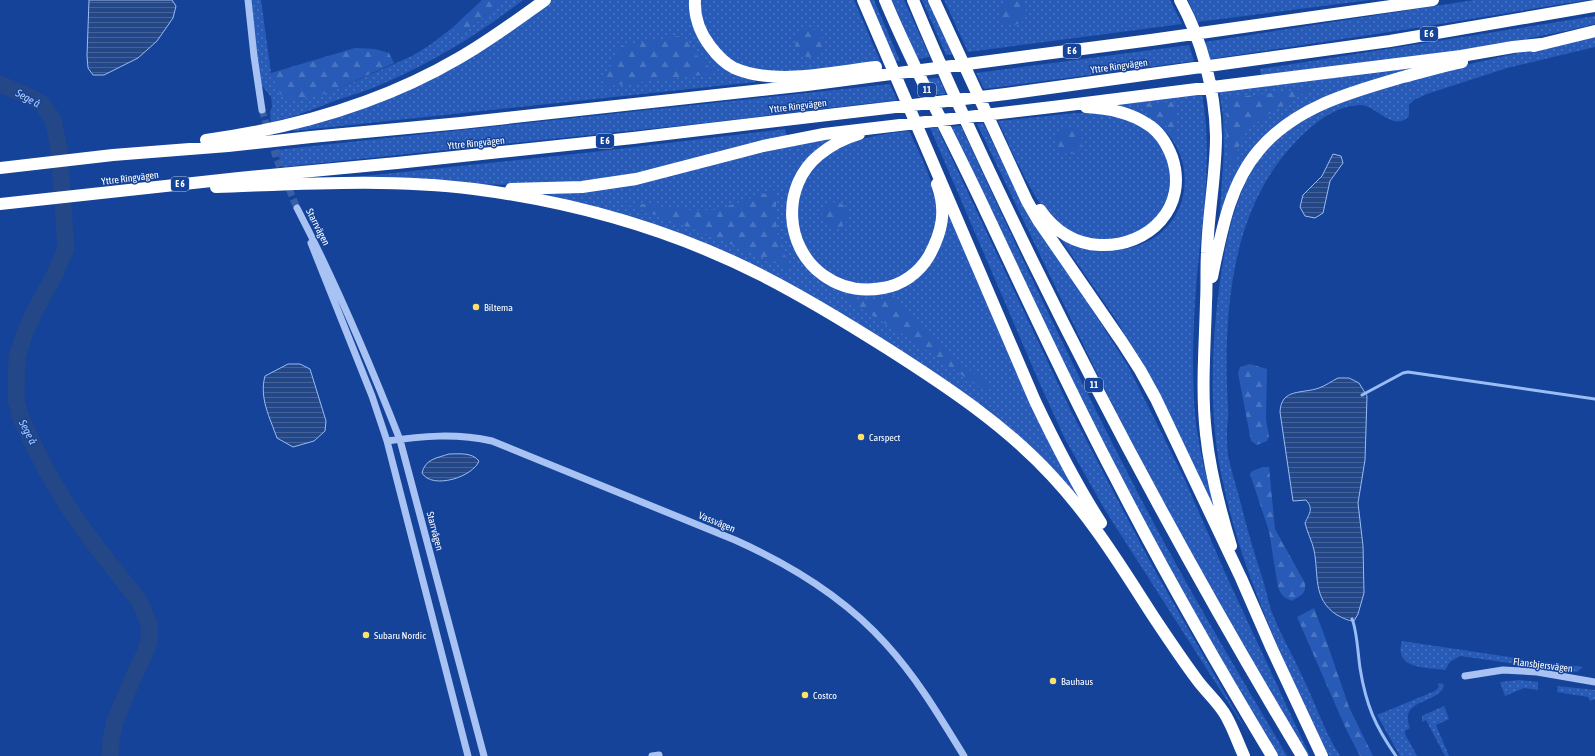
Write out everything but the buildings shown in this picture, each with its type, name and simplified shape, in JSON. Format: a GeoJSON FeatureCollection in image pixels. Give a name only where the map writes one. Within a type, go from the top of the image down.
{"type":"FeatureCollection","features":[{"type":"Feature","properties":{"kind":"highway"},"geometry":{"type":"LineString","coordinates":[[471,51],[492,30],[533,0]]}},
{"type":"Feature","properties":{"kind":"highway"},"geometry":{"type":"LineString","coordinates":[[1,168],[150,152],[174,145],[228,141],[354,105],[381,96],[435,71],[471,51],[545,0]]}},
{"type":"Feature","properties":{"kind":"highway"},"geometry":{"type":"LineString","coordinates":[[695,0],[698,26],[706,42],[717,55],[733,67],[765,76],[874,72]]}},
{"type":"Feature","properties":{"kind":"highway"},"geometry":{"type":"LineString","coordinates":[[860,0],[881,43]]}},
{"type":"Feature","properties":{"kind":"highway"},"geometry":{"type":"LineString","coordinates":[[863,0],[966,238],[1015,357],[1055,443],[1084,497],[1252,756]]}},
{"type":"Feature","properties":{"kind":"highway","name":"11"},"geometry":{"type":"LineString","coordinates":[[885,0],[898,32],[1114,476],[1173,585],[1272,756]]}},
{"type":"Feature","properties":{"kind":"highway","name":"11"},"geometry":{"type":"LineString","coordinates":[[913,0],[994,182],[1078,353],[1171,530],[1237,648],[1302,756]]}},
{"type":"Feature","properties":{"kind":"highway"},"geometry":{"type":"LineString","coordinates":[[934,0],[1038,220],[1110,323],[1140,370],[1173,432],[1322,756]]}},
{"type":"Feature","properties":{"kind":"highway"},"geometry":{"type":"LineString","coordinates":[[1180,0],[1192,21],[1208,78],[1214,112],[1216,137],[1207,252],[1204,400],[1206,434],[1218,499],[1241,578]]}},
{"type":"Feature","properties":{"kind":"highway","name":"Yttre Ringvägen"},"geometry":{"type":"LineString","coordinates":[[228,141],[310,136],[461,123],[807,85],[874,72],[993,62],[1237,29],[1433,0]]}},
{"type":"Feature","properties":{"kind":"highway","name":"Yttre Ringvägen"},"geometry":{"type":"LineString","coordinates":[[4,204],[119,191],[242,182],[322,170],[634,138],[1006,94],[1390,41],[1595,6]]}},
{"type":"Feature","properties":{"kind":"highway"},"geometry":{"type":"LineString","coordinates":[[1206,302],[1227,212],[1236,189],[1258,151],[1277,132],[1321,104],[1353,92],[1455,64],[1517,51],[1595,31]]}},
{"type":"Feature","properties":{"kind":"highway"},"geometry":{"type":"LineString","coordinates":[[242,182],[385,184],[474,189],[576,187],[660,174],[791,140],[824,134],[1461,56],[1513,47],[1542,44]]}},
{"type":"Feature","properties":{"kind":"highway"},"geometry":{"type":"LineString","coordinates":[[1010,163],[1045,218],[1057,230],[1078,242],[1091,245],[1110,246],[1135,240],[1150,231],[1162,218],[1172,203],[1176,184],[1174,164],[1168,147],[1160,136],[1148,124],[1134,117],[1113,110],[1061,106]]}},
{"type":"Feature","properties":{"kind":"highway"},"geometry":{"type":"LineString","coordinates":[[896,125],[851,136],[818,155],[806,169],[793,199],[791,221],[798,246],[805,258],[816,270],[830,280],[844,286],[870,291],[891,287],[912,276],[926,260],[934,246],[941,228],[942,208],[938,187],[911,113]]}},
{"type":"Feature","properties":{"kind":"highway"},"geometry":{"type":"LineString","coordinates":[[474,189],[546,201],[616,218],[658,232],[760,274],[811,302],[898,355],[989,418],[1050,474],[1074,499],[1104,539],[1184,662],[1200,684],[1225,713],[1244,756]]}},
{"type":"Feature","properties":{"kind":"street"},"geometry":{"type":"LineString","coordinates":[[248,0],[262,110]]}},
{"type":"Feature","properties":{"kind":"street","name":"Starrvägen"},"geometry":{"type":"LineString","coordinates":[[468,756],[387,441],[372,396],[297,208],[319,251],[344,307],[400,440],[484,756]]}},
{"type":"Feature","properties":{"kind":"street","name":"Vassvägen"},"geometry":{"type":"LineString","coordinates":[[387,441],[454,435],[492,441],[735,540],[780,562],[832,596],[865,623],[886,643],[927,697],[964,756]]}},
{"type":"Feature","properties":{"kind":"street"},"geometry":{"type":"LineString","coordinates":[[407,521],[420,517]]}},
{"type":"Feature","properties":{"kind":"street","name":"Flansbjersvägen"},"geometry":{"type":"LineString","coordinates":[[1465,676],[1503,670],[1538,672],[1595,682]]}},
{"type":"Feature","properties":{"kind":"street"},"geometry":{"type":"LineString","coordinates":[[451,690],[465,686]]}},
{"type":"Feature","properties":{"kind":"green space"},"geometry":{"type":"Polygon","coordinates":[[[1013,-1],[1022,3],[1026,12],[1022,21],[1013,25],[1004,21],[1000,12],[1004,3],[1013,-1]]]}},
{"type":"Feature","properties":{"kind":"green space"},"geometry":{"type":"Polygon","coordinates":[[[251,0],[261,0],[271,73],[335,90],[412,56],[430,45],[452,28],[460,35],[505,0],[523,0],[472,36],[418,67],[380,85],[288,118],[271,122],[271,97],[260,83],[251,0]]]}},
{"type":"Feature","properties":{"kind":"green space"},"geometry":{"type":"Polygon","coordinates":[[[482,0],[505,0],[460,35],[452,28],[482,0]]]}},
{"type":"Feature","properties":{"kind":"green space"},"geometry":{"type":"Polygon","coordinates":[[[551,0],[690,0],[698,38],[706,52],[722,64],[756,82],[294,131],[293,129],[379,101],[551,0]]]}},
{"type":"Feature","properties":{"kind":"green space"},"geometry":{"type":"Polygon","coordinates":[[[700,0],[854,0],[881,63],[786,72],[766,72],[750,69],[741,65],[724,53],[710,37],[702,18],[700,0]]]}},
{"type":"Feature","properties":{"kind":"green space"},"geometry":{"type":"Polygon","coordinates":[[[868,0],[874,0],[900,61],[895,61],[868,0]]]}},
{"type":"Feature","properties":{"kind":"green space"},"geometry":{"type":"Polygon","coordinates":[[[892,0],[904,0],[930,57],[918,59],[892,0]]]}},
{"type":"Feature","properties":{"kind":"green space"},"geometry":{"type":"Polygon","coordinates":[[[922,0],[928,0],[953,54],[946,55],[922,0]]]}},
{"type":"Feature","properties":{"kind":"green space"},"geometry":{"type":"Polygon","coordinates":[[[944,0],[1170,0],[1182,24],[968,52],[944,0]]]}},
{"type":"Feature","properties":{"kind":"green space"},"geometry":{"type":"Polygon","coordinates":[[[1188,0],[1370,0],[1198,22],[1188,0]]]}},
{"type":"Feature","properties":{"kind":"green space"},"geometry":{"type":"Polygon","coordinates":[[[1474,0],[1587,0],[1416,28],[1210,59],[1205,42],[1474,0]]]}},
{"type":"Feature","properties":{"kind":"green space"},"geometry":{"type":"Polygon","coordinates":[[[1595,16],[1595,24],[1512,42],[1387,61],[1261,76],[1260,69],[1595,16]]]}},
{"type":"Feature","properties":{"kind":"green space"},"geometry":{"type":"Polygon","coordinates":[[[809,29],[819,33],[823,43],[819,53],[809,57],[799,53],[795,43],[799,33],[809,29]]]}},
{"type":"Feature","properties":{"kind":"green space"},"geometry":{"type":"Polygon","coordinates":[[[684,35],[690,47],[698,57],[718,73],[601,87],[619,47],[684,35]]]}},
{"type":"Feature","properties":{"kind":"green space"},"geometry":{"type":"Polygon","coordinates":[[[1595,37],[1595,47],[1507,68],[1427,94],[1414,100],[1409,105],[1409,116],[1403,120],[1390,120],[1366,106],[1350,106],[1340,109],[1321,119],[1291,147],[1270,174],[1254,204],[1243,236],[1234,270],[1229,305],[1227,340],[1228,455],[1248,533],[1271,610],[1334,747],[1340,756],[1329,756],[1297,689],[1253,586],[1231,514],[1217,451],[1213,396],[1214,338],[1224,256],[1227,239],[1237,204],[1252,170],[1273,141],[1295,124],[1340,102],[1369,92],[1463,66],[1595,37]]]}},
{"type":"Feature","properties":{"kind":"green space"},"geometry":{"type":"Polygon","coordinates":[[[1189,45],[1194,61],[984,89],[976,73],[1189,45]]]}},
{"type":"Feature","properties":{"kind":"green space"},"geometry":{"type":"Polygon","coordinates":[[[355,48],[375,49],[389,53],[394,63],[335,90],[317,96],[293,100],[280,94],[271,73],[355,48]]]}},
{"type":"Feature","properties":{"kind":"green space"},"geometry":{"type":"Polygon","coordinates":[[[1427,64],[1274,129],[1219,226],[1224,151],[1223,117],[1219,90],[1427,64]]]}},
{"type":"Feature","properties":{"kind":"green space"},"geometry":{"type":"Polygon","coordinates":[[[939,78],[946,94],[935,95],[927,79],[939,78]]]}},
{"type":"Feature","properties":{"kind":"green space"},"geometry":{"type":"Polygon","coordinates":[[[890,84],[897,100],[696,124],[283,167],[276,150],[890,84]]]}},
{"type":"Feature","properties":{"kind":"green space"},"geometry":{"type":"Polygon","coordinates":[[[1314,88],[1286,103],[1266,116],[1249,130],[1239,145],[1232,176],[1226,131],[1228,98],[1314,88]]]}},
{"type":"Feature","properties":{"kind":"green space"},"geometry":{"type":"Polygon","coordinates":[[[1202,94],[1207,139],[1207,162],[1194,312],[1193,387],[1200,450],[1220,527],[1153,382],[1115,318],[1059,237],[1090,248],[1109,251],[1127,249],[1145,243],[1155,237],[1168,225],[1177,212],[1183,196],[1185,180],[1183,164],[1178,149],[1169,135],[1151,119],[1133,111],[1108,105],[1202,94]]]}},
{"type":"Feature","properties":{"kind":"green space"},"geometry":{"type":"Polygon","coordinates":[[[1174,102],[1177,139],[1159,119],[1136,104],[1174,102]]]}},
{"type":"Feature","properties":{"kind":"green space"},"geometry":{"type":"Polygon","coordinates":[[[1075,113],[1108,114],[1126,119],[1149,132],[1163,150],[1169,171],[1168,192],[1160,211],[1146,227],[1125,237],[1099,239],[1078,235],[1059,225],[1041,205],[1032,191],[998,121],[1075,113]]]}},
{"type":"Feature","properties":{"kind":"green space"},"geometry":{"type":"Polygon","coordinates":[[[983,123],[1017,192],[1128,366],[1185,480],[1227,577],[1310,756],[1307,756],[1175,525],[1104,388],[977,124],[983,123]]]}},
{"type":"Feature","properties":{"kind":"green space"},"geometry":{"type":"Polygon","coordinates":[[[961,126],[1048,312],[1139,495],[1193,594],[1287,756],[1275,756],[1129,498],[949,127],[961,126]]]}},
{"type":"Feature","properties":{"kind":"green space"},"geometry":{"type":"Polygon","coordinates":[[[937,127],[1071,411],[1154,569],[1249,735],[1105,510],[1065,439],[930,128],[937,127]]]}},
{"type":"Feature","properties":{"kind":"green space"},"geometry":{"type":"Polygon","coordinates":[[[1069,128],[1078,132],[1082,141],[1078,150],[1069,154],[1060,150],[1056,141],[1060,132],[1069,128]]]}},
{"type":"Feature","properties":{"kind":"green space"},"geometry":{"type":"Polygon","coordinates":[[[785,129],[787,136],[710,156],[658,169],[606,179],[580,182],[493,185],[346,178],[584,153],[785,129]]]}},
{"type":"Feature","properties":{"kind":"green space"},"geometry":{"type":"Polygon","coordinates":[[[909,131],[927,170],[936,201],[936,224],[925,254],[913,267],[901,275],[888,280],[860,284],[833,276],[817,264],[805,245],[798,228],[797,208],[804,184],[813,170],[823,159],[835,151],[863,139],[878,135],[909,131]]]}},
{"type":"Feature","properties":{"kind":"green space"},"geometry":{"type":"Polygon","coordinates":[[[841,136],[789,194],[786,209],[788,233],[792,244],[803,263],[818,279],[851,294],[869,295],[935,257],[942,241],[945,202],[1080,499],[1019,439],[782,280],[542,195],[577,192],[841,136]]]}},
{"type":"Feature","properties":{"kind":"green space"},"geometry":{"type":"Polygon","coordinates":[[[778,189],[776,225],[780,243],[788,261],[800,273],[701,232],[618,201],[690,210],[716,210],[778,189]]]}},
{"type":"Feature","properties":{"kind":"green space"},"geometry":{"type":"Polygon","coordinates":[[[835,202],[844,206],[848,215],[844,224],[835,228],[826,224],[822,215],[826,206],[835,202]]]}},
{"type":"Feature","properties":{"kind":"green space"},"geometry":{"type":"Polygon","coordinates":[[[837,294],[865,300],[885,298],[893,295],[926,333],[992,388],[986,392],[909,338],[837,294]]]}},
{"type":"Feature","properties":{"kind":"green space"},"geometry":{"type":"Polygon","coordinates":[[[1250,364],[1267,369],[1266,420],[1269,436],[1267,441],[1257,445],[1251,441],[1238,373],[1240,367],[1250,364]]]}},
{"type":"Feature","properties":{"kind":"green space"},"geometry":{"type":"Polygon","coordinates":[[[1263,467],[1269,467],[1275,529],[1305,583],[1304,592],[1292,601],[1283,596],[1278,587],[1269,531],[1250,474],[1252,471],[1263,467]]]}},
{"type":"Feature","properties":{"kind":"green space"},"geometry":{"type":"Polygon","coordinates":[[[1314,608],[1349,707],[1373,756],[1360,756],[1346,729],[1297,617],[1314,608]]]}},
{"type":"Feature","properties":{"kind":"green space"},"geometry":{"type":"Polygon","coordinates":[[[1402,641],[1523,659],[1523,661],[1532,662],[1532,666],[1460,656],[1450,662],[1445,670],[1419,667],[1407,662],[1403,658],[1401,653],[1402,641]]]}},
{"type":"Feature","properties":{"kind":"green space"},"geometry":{"type":"Polygon","coordinates":[[[1538,661],[1583,667],[1577,672],[1534,666],[1535,663],[1538,663],[1538,661]]]}},
{"type":"Feature","properties":{"kind":"green space"},"geometry":{"type":"Polygon","coordinates":[[[1519,680],[1538,682],[1538,690],[1524,688],[1505,696],[1500,682],[1519,680]]]}},
{"type":"Feature","properties":{"kind":"green space"},"geometry":{"type":"Polygon","coordinates":[[[1438,683],[1443,684],[1444,686],[1440,692],[1409,711],[1408,718],[1410,728],[1405,731],[1405,734],[1417,756],[1400,756],[1377,715],[1435,691],[1439,687],[1438,683]]]}},
{"type":"Feature","properties":{"kind":"green space"},"geometry":{"type":"Polygon","coordinates":[[[1558,686],[1595,690],[1595,699],[1590,701],[1588,697],[1557,692],[1558,686]]]}},
{"type":"Feature","properties":{"kind":"green space"},"geometry":{"type":"Polygon","coordinates":[[[1444,706],[1449,719],[1436,725],[1449,756],[1445,756],[1426,720],[1422,722],[1422,716],[1444,706]]]}},
{"type":"Feature","properties":{"kind":"shaded area"},"geometry":{"type":"Polygon","coordinates":[[[89,0],[172,0],[176,6],[173,18],[157,41],[138,58],[104,75],[93,75],[88,68],[87,56],[89,0]]]}},
{"type":"Feature","properties":{"kind":"shaded area"},"geometry":{"type":"Polygon","coordinates":[[[1333,154],[1341,156],[1343,163],[1330,181],[1323,213],[1315,218],[1305,216],[1300,207],[1303,195],[1322,176],[1333,154]]]}},
{"type":"Feature","properties":{"kind":"shaded area"},"geometry":{"type":"Polygon","coordinates":[[[288,364],[300,364],[310,369],[326,421],[325,431],[314,441],[293,447],[277,438],[266,408],[263,392],[265,376],[288,364]]]}},
{"type":"Feature","properties":{"kind":"shaded area"},"geometry":{"type":"Polygon","coordinates":[[[1338,378],[1349,378],[1359,383],[1367,396],[1365,460],[1358,503],[1363,546],[1364,593],[1358,614],[1354,621],[1337,615],[1329,609],[1320,594],[1314,550],[1305,523],[1310,512],[1310,506],[1306,500],[1293,501],[1280,412],[1281,404],[1288,395],[1319,388],[1338,378]]]}},
{"type":"Feature","properties":{"kind":"shaded area"},"geometry":{"type":"Polygon","coordinates":[[[449,454],[469,455],[473,456],[479,461],[469,472],[443,481],[434,481],[427,478],[422,473],[429,462],[449,454]]]}},
{"type":"Feature","properties":{"kind":"waterway","name":"Sege å"},"geometry":{"type":"LineString","coordinates":[[0,84],[41,103],[53,119],[59,149],[66,248],[53,278],[34,312],[24,335],[17,358],[16,399],[21,419],[46,470],[67,505],[89,537],[140,602],[149,624],[149,641],[145,653],[115,721],[111,740],[110,756]]}},
{"type":"Feature","properties":{"kind":"waterway"},"geometry":{"type":"LineString","coordinates":[[1362,395],[1403,373],[1408,372],[1595,399]]}},
{"type":"Feature","properties":{"kind":"waterway"},"geometry":{"type":"LineString","coordinates":[[1352,619],[1356,636],[1362,681],[1368,704],[1382,735],[1396,756]]}},
{"type":"Feature","properties":{"kind":"tunnel"},"geometry":{"type":"LineString","coordinates":[[262,110],[277,160],[297,208]]}},
{"type":"Feature","properties":{"kind":"place","name":"Biltema"},"geometry":{"type":"Point","coordinates":[476,307]}},
{"type":"Feature","properties":{"kind":"place","name":"Carspect"},"geometry":{"type":"Point","coordinates":[861,437]}},
{"type":"Feature","properties":{"kind":"place","name":"Subaru Nordic"},"geometry":{"type":"Point","coordinates":[366,635]}},
{"type":"Feature","properties":{"kind":"place","name":"Bauhaus"},"geometry":{"type":"Point","coordinates":[1053,681]}},
{"type":"Feature","properties":{"kind":"place","name":"Costco"},"geometry":{"type":"Point","coordinates":[805,695]}}]}
